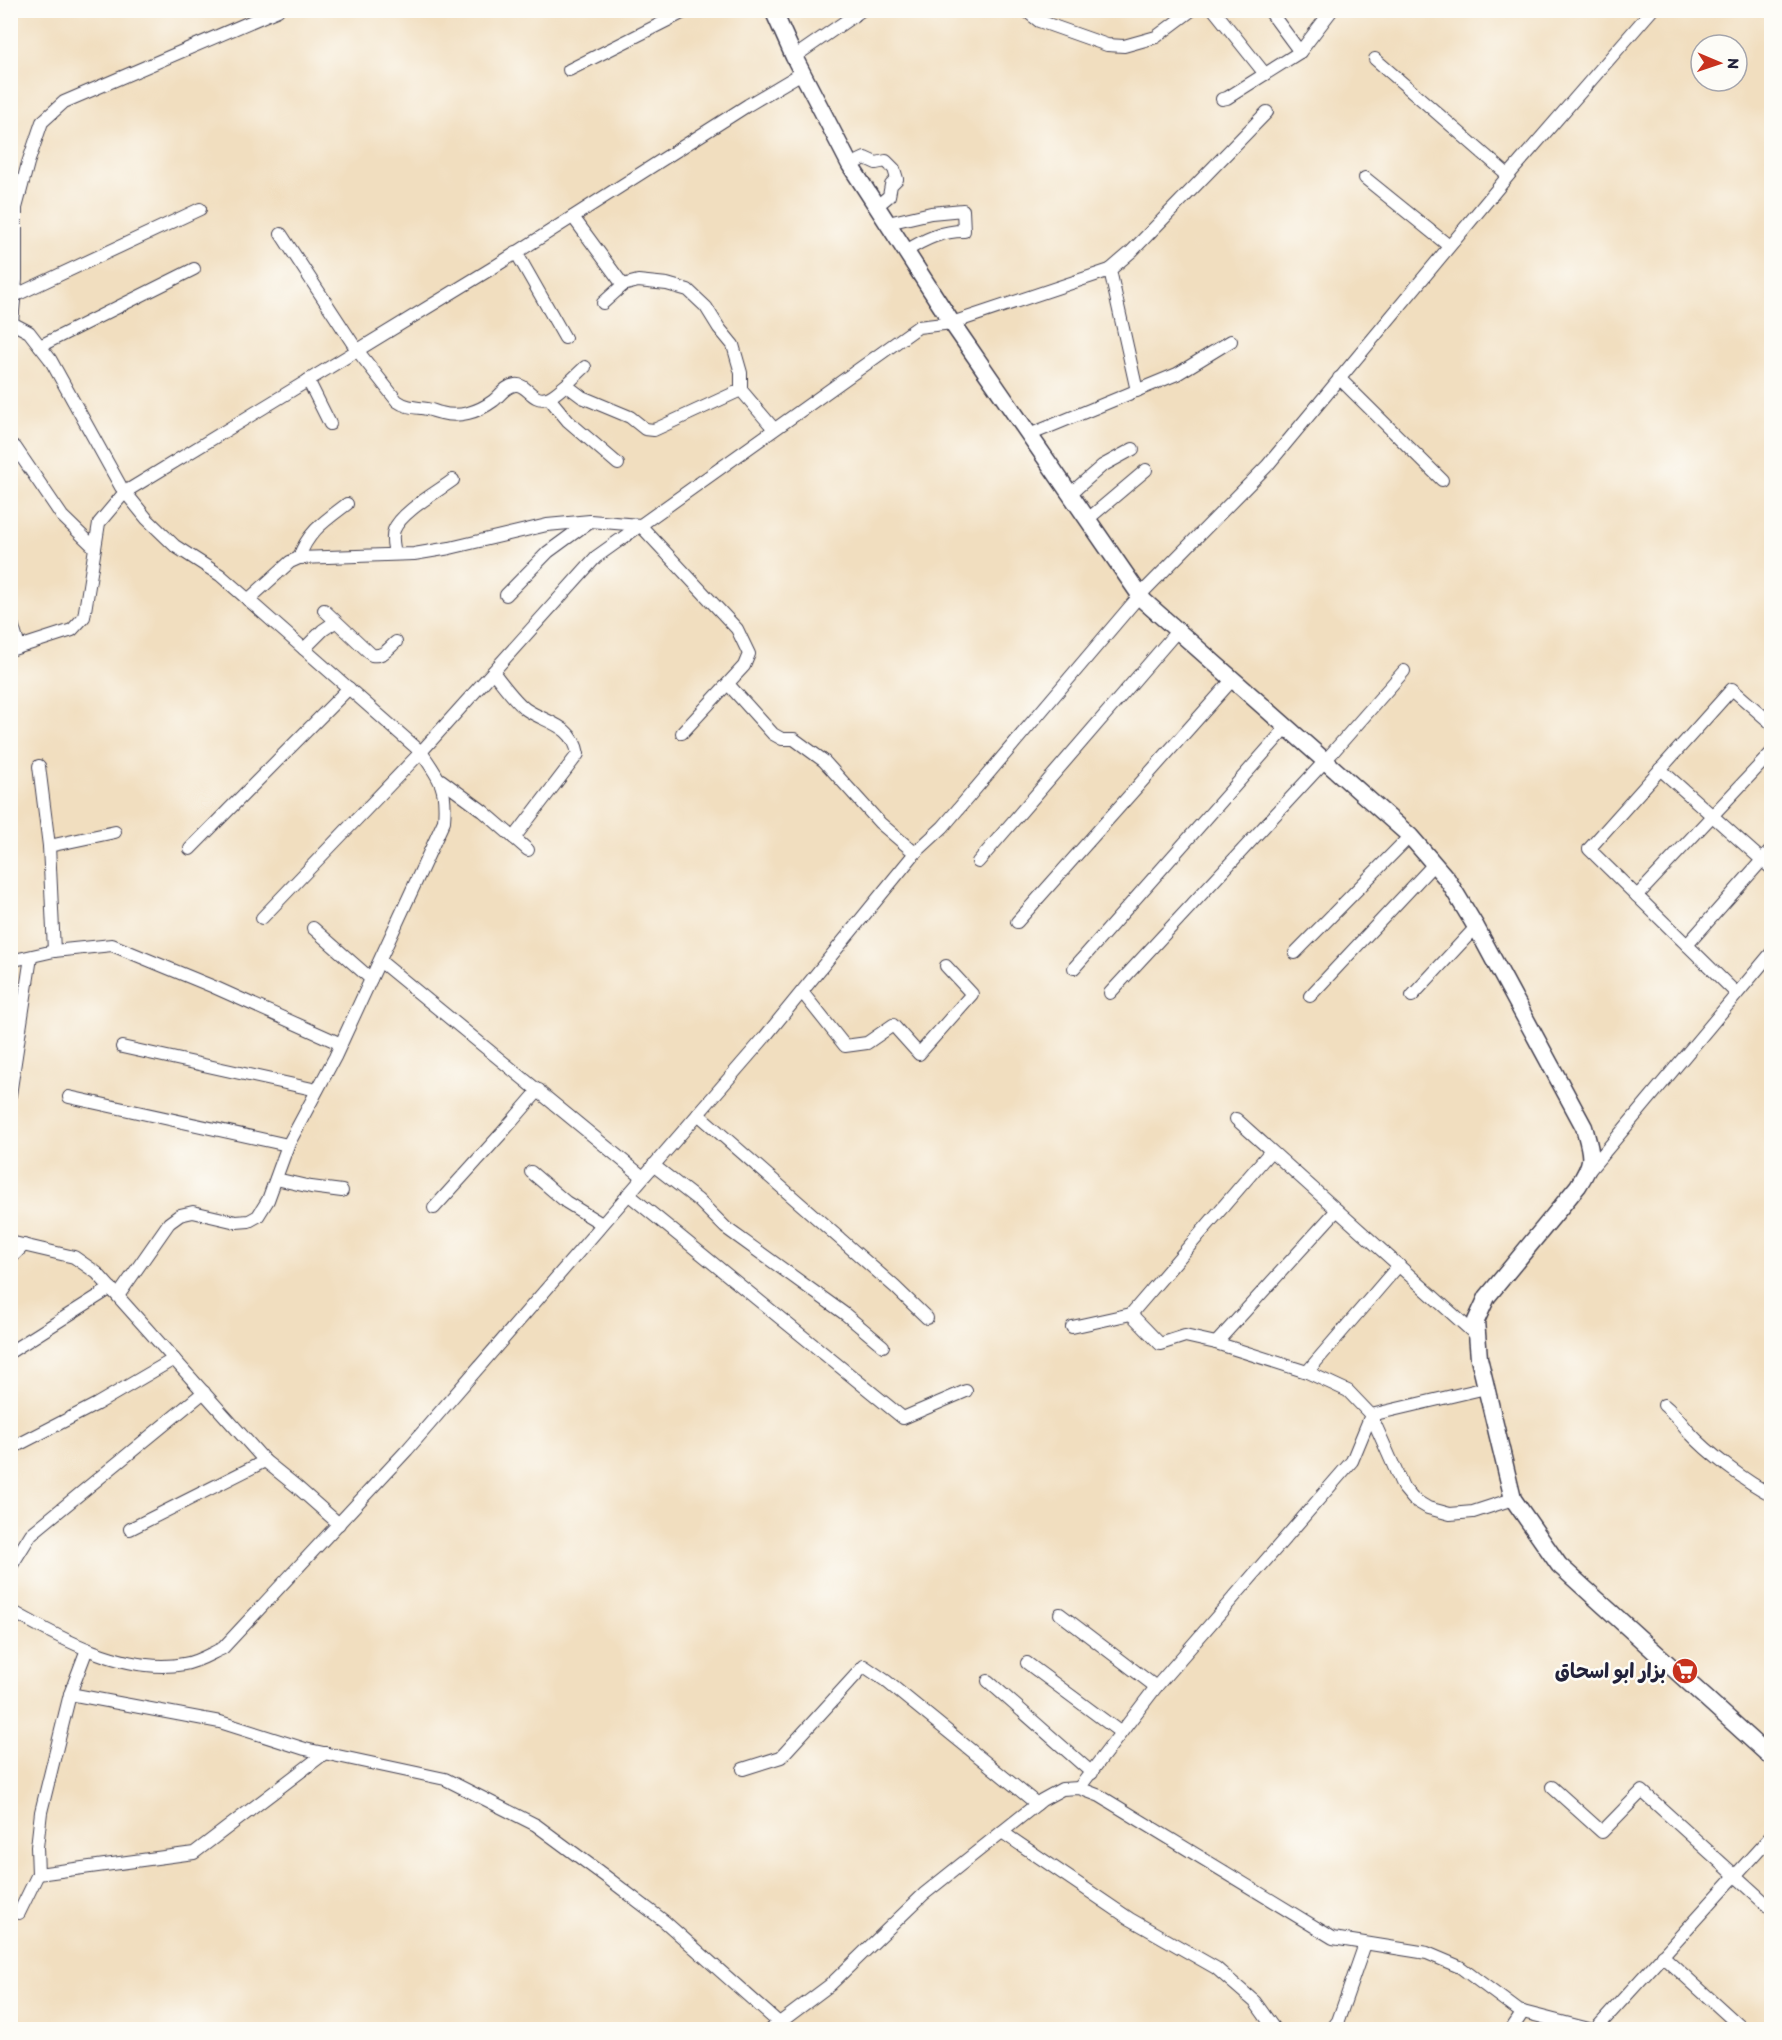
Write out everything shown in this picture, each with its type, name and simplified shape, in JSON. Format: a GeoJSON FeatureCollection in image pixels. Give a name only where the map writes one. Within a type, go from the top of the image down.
{"type":"FeatureCollection","features":[{"type":"Feature","properties":{"kind":"street"},"geometry":{"type":"LineString","coordinates":[[278,10],[64,102],[42,122],[16,208],[16,280],[11,322],[29,332],[50,359],[125,492],[147,519],[175,546],[220,575],[421,752],[441,780],[483,811],[528,850]]}},
{"type":"Feature","properties":{"kind":"street"},"geometry":{"type":"LineString","coordinates":[[569,70],[688,10]]}},
{"type":"Feature","properties":{"kind":"street"},"geometry":{"type":"LineString","coordinates":[[773,10],[794,57],[850,165],[952,323],[1140,595],[1410,836],[1447,879],[1476,927],[1584,1127],[1591,1151],[1590,1167],[1584,1177]]}},
{"type":"Feature","properties":{"kind":"street"},"geometry":{"type":"LineString","coordinates":[[794,57],[862,10]]}},
{"type":"Feature","properties":{"kind":"street"},"geometry":{"type":"LineString","coordinates":[[1025,10],[1039,21],[1107,45],[1124,46],[1156,37],[1191,10]]}},
{"type":"Feature","properties":{"kind":"street"},"geometry":{"type":"LineString","coordinates":[[1214,10],[1265,74]]}},
{"type":"Feature","properties":{"kind":"street"},"geometry":{"type":"LineString","coordinates":[[1269,10],[1300,52]]}},
{"type":"Feature","properties":{"kind":"street"},"geometry":{"type":"LineString","coordinates":[[10,1610],[59,1638],[110,1658],[151,1665],[184,1665],[223,1648],[407,1450],[802,992],[915,853],[943,827],[1140,595],[1268,466],[1508,175],[1652,10]]}},
{"type":"Feature","properties":{"kind":"street"},"geometry":{"type":"LineString","coordinates":[[1222,99],[1300,52],[1327,13]]}},
{"type":"Feature","properties":{"kind":"street"},"geometry":{"type":"LineString","coordinates":[[1375,59],[1508,175]]}},
{"type":"Feature","properties":{"kind":"street"},"geometry":{"type":"LineString","coordinates":[[10,617],[15,648],[72,630],[84,617],[99,523],[125,492],[573,217],[802,73]]}},
{"type":"Feature","properties":{"kind":"street"},"geometry":{"type":"LineString","coordinates":[[262,918],[421,752],[596,557],[918,327],[952,323],[1110,270],[1132,251],[1267,112]]}},
{"type":"Feature","properties":{"kind":"street"},"geometry":{"type":"LineString","coordinates":[[850,165],[865,158],[876,163],[886,161],[894,169],[897,179],[891,185],[889,195],[877,206]]}},
{"type":"Feature","properties":{"kind":"street"},"geometry":{"type":"LineString","coordinates":[[1365,178],[1449,246]]}},
{"type":"Feature","properties":{"kind":"street"},"geometry":{"type":"LineString","coordinates":[[14,296],[200,209]]}},
{"type":"Feature","properties":{"kind":"street"},"geometry":{"type":"LineString","coordinates":[[888,223],[931,213],[963,210],[964,231],[951,231],[927,238],[906,251]]}},
{"type":"Feature","properties":{"kind":"street"},"geometry":{"type":"LineString","coordinates":[[573,217],[623,285]]}},
{"type":"Feature","properties":{"kind":"street"},"geometry":{"type":"LineString","coordinates":[[281,234],[357,350],[397,401],[405,406],[429,409],[443,414],[467,414],[481,409],[507,388],[515,385],[520,385],[536,398],[549,398],[585,367]]}},
{"type":"Feature","properties":{"kind":"street"},"geometry":{"type":"LineString","coordinates":[[516,252],[565,338]]}},
{"type":"Feature","properties":{"kind":"street"},"geometry":{"type":"LineString","coordinates":[[40,346],[194,269]]}},
{"type":"Feature","properties":{"kind":"street"},"geometry":{"type":"LineString","coordinates":[[1110,270],[1137,391]]}},
{"type":"Feature","properties":{"kind":"street"},"geometry":{"type":"LineString","coordinates":[[603,303],[623,285],[639,280],[688,290],[706,307],[733,345],[741,373],[741,390],[774,429]]}},
{"type":"Feature","properties":{"kind":"street"},"geometry":{"type":"LineString","coordinates":[[1029,435],[1177,375],[1232,341]]}},
{"type":"Feature","properties":{"kind":"street"},"geometry":{"type":"LineString","coordinates":[[1339,378],[1442,480]]}},
{"type":"Feature","properties":{"kind":"street"},"geometry":{"type":"LineString","coordinates":[[308,380],[330,424]]}},
{"type":"Feature","properties":{"kind":"street"},"geometry":{"type":"LineString","coordinates":[[566,385],[582,397],[630,417],[645,429],[654,430],[741,390]]}},
{"type":"Feature","properties":{"kind":"street"},"geometry":{"type":"LineString","coordinates":[[549,398],[568,421],[618,464]]}},
{"type":"Feature","properties":{"kind":"street"},"geometry":{"type":"LineString","coordinates":[[10,445],[15,447],[63,516],[95,548]]}},
{"type":"Feature","properties":{"kind":"street"},"geometry":{"type":"LineString","coordinates":[[1070,494],[1102,466],[1133,448]]}},
{"type":"Feature","properties":{"kind":"street"},"geometry":{"type":"LineString","coordinates":[[1088,519],[1146,470]]}},
{"type":"Feature","properties":{"kind":"street"},"geometry":{"type":"LineString","coordinates":[[395,554],[394,530],[401,520],[453,480]]}},
{"type":"Feature","properties":{"kind":"street"},"geometry":{"type":"LineString","coordinates":[[299,558],[308,537],[317,526],[347,504]]}},
{"type":"Feature","properties":{"kind":"street"},"geometry":{"type":"LineString","coordinates":[[248,600],[290,562],[299,558],[414,554],[450,548],[547,525],[590,521],[640,525],[737,629],[749,654],[744,666],[682,733]]}},
{"type":"Feature","properties":{"kind":"street"},"geometry":{"type":"LineString","coordinates":[[506,595],[549,552],[590,521]]}},
{"type":"Feature","properties":{"kind":"street"},"geometry":{"type":"LineString","coordinates":[[324,610],[372,655],[378,657],[396,642]]}},
{"type":"Feature","properties":{"kind":"street"},"geometry":{"type":"LineString","coordinates":[[304,649],[322,630],[335,622]]}},
{"type":"Feature","properties":{"kind":"street"},"geometry":{"type":"LineString","coordinates":[[978,862],[1178,630]]}},
{"type":"Feature","properties":{"kind":"street"},"geometry":{"type":"LineString","coordinates":[[1110,993],[1325,761],[1404,671]]}},
{"type":"Feature","properties":{"kind":"street"},"geometry":{"type":"LineString","coordinates":[[493,672],[527,710],[548,719],[570,735],[577,745],[578,754],[514,838]]}},
{"type":"Feature","properties":{"kind":"street"},"geometry":{"type":"LineString","coordinates":[[1017,922],[1233,679]]}},
{"type":"Feature","properties":{"kind":"street"},"geometry":{"type":"LineString","coordinates":[[728,684],[773,734],[782,739],[794,739],[824,761],[880,823],[915,853]]}},
{"type":"Feature","properties":{"kind":"street"},"geometry":{"type":"LineString","coordinates":[[190,849],[349,688]]}},
{"type":"Feature","properties":{"kind":"street"},"geometry":{"type":"LineString","coordinates":[[1736,993],[1589,849],[1732,689],[1772,724]]}},
{"type":"Feature","properties":{"kind":"street"},"geometry":{"type":"LineString","coordinates":[[1074,968],[1287,727]]}},
{"type":"Feature","properties":{"kind":"street"},"geometry":{"type":"LineString","coordinates":[[1637,896],[1772,752]]}},
{"type":"Feature","properties":{"kind":"street"},"geometry":{"type":"LineString","coordinates":[[39,766],[49,846],[54,951]]}},
{"type":"Feature","properties":{"kind":"street"},"geometry":{"type":"LineString","coordinates":[[1660,769],[1772,869]]}},
{"type":"Feature","properties":{"kind":"street"},"geometry":{"type":"LineString","coordinates":[[10,1352],[114,1292],[170,1223],[180,1215],[193,1212],[236,1222],[249,1221],[258,1216],[268,1200],[288,1145],[380,961],[444,821],[446,801],[441,780]]}},
{"type":"Feature","properties":{"kind":"street"},"geometry":{"type":"LineString","coordinates":[[49,846],[115,832]]}},
{"type":"Feature","properties":{"kind":"street"},"geometry":{"type":"LineString","coordinates":[[1295,952],[1410,836]]}},
{"type":"Feature","properties":{"kind":"street"},"geometry":{"type":"LineString","coordinates":[[1687,945],[1772,849]]}},
{"type":"Feature","properties":{"kind":"street"},"geometry":{"type":"LineString","coordinates":[[1310,996],[1434,864]]}},
{"type":"Feature","properties":{"kind":"street"},"geometry":{"type":"LineString","coordinates":[[1412,996],[1476,927]]}},
{"type":"Feature","properties":{"kind":"street"},"geometry":{"type":"LineString","coordinates":[[313,928],[371,979]]}},
{"type":"Feature","properties":{"kind":"street"},"geometry":{"type":"LineString","coordinates":[[10,961],[54,951],[112,945],[214,987],[340,1044]]}},
{"type":"Feature","properties":{"kind":"street"},"geometry":{"type":"LineString","coordinates":[[1771,1756],[1559,1565],[1513,1500],[1479,1358],[1476,1321],[1487,1297],[1772,952]]}},
{"type":"Feature","properties":{"kind":"street"},"geometry":{"type":"LineString","coordinates":[[11,1089],[15,1034],[31,957]]}},
{"type":"Feature","properties":{"kind":"street"},"geometry":{"type":"LineString","coordinates":[[380,961],[643,1177]]}},
{"type":"Feature","properties":{"kind":"street"},"geometry":{"type":"LineString","coordinates":[[802,992],[845,1046],[867,1043],[892,1025],[919,1054],[972,994],[946,966]]}},
{"type":"Feature","properties":{"kind":"street"},"geometry":{"type":"LineString","coordinates":[[122,1047],[317,1090]]}},
{"type":"Feature","properties":{"kind":"street"},"geometry":{"type":"LineString","coordinates":[[434,1208],[539,1090]]}},
{"type":"Feature","properties":{"kind":"street"},"geometry":{"type":"LineString","coordinates":[[69,1096],[288,1145]]}},
{"type":"Feature","properties":{"kind":"street"},"geometry":{"type":"LineString","coordinates":[[698,1114],[895,1287],[927,1318]]}},
{"type":"Feature","properties":{"kind":"street"},"geometry":{"type":"LineString","coordinates":[[1236,1119],[1477,1335]]}},
{"type":"Feature","properties":{"kind":"street"},"geometry":{"type":"LineString","coordinates":[[1072,1327],[1131,1314],[1271,1151]]}},
{"type":"Feature","properties":{"kind":"street"},"geometry":{"type":"LineString","coordinates":[[653,1166],[698,1200],[726,1228],[845,1314],[883,1346]]}},
{"type":"Feature","properties":{"kind":"street"},"geometry":{"type":"LineString","coordinates":[[531,1172],[566,1202],[602,1224]]}},
{"type":"Feature","properties":{"kind":"street"},"geometry":{"type":"LineString","coordinates":[[276,1179],[342,1191]]}},
{"type":"Feature","properties":{"kind":"street"},"geometry":{"type":"LineString","coordinates":[[628,1194],[903,1418],[966,1391]]}},
{"type":"Feature","properties":{"kind":"street"},"geometry":{"type":"LineString","coordinates":[[1216,1343],[1337,1210]]}},
{"type":"Feature","properties":{"kind":"street"},"geometry":{"type":"LineString","coordinates":[[10,1242],[74,1257],[97,1272],[265,1461],[339,1524]]}},
{"type":"Feature","properties":{"kind":"street"},"geometry":{"type":"LineString","coordinates":[[10,1259],[24,1245]]}},
{"type":"Feature","properties":{"kind":"street"},"geometry":{"type":"LineString","coordinates":[[1307,1372],[1399,1265]]}},
{"type":"Feature","properties":{"kind":"street"},"geometry":{"type":"LineString","coordinates":[[1131,1314],[1160,1344],[1185,1336],[1216,1343],[1307,1372],[1348,1391],[1371,1415],[1403,1486],[1413,1499],[1428,1508],[1450,1514],[1473,1512],[1513,1500]]}},
{"type":"Feature","properties":{"kind":"street"},"geometry":{"type":"LineString","coordinates":[[10,1449],[97,1404],[174,1359]]}},
{"type":"Feature","properties":{"kind":"street"},"geometry":{"type":"LineString","coordinates":[[1371,1415],[1486,1388]]}},
{"type":"Feature","properties":{"kind":"street"},"geometry":{"type":"LineString","coordinates":[[10,1568],[31,1534],[204,1392]]}},
{"type":"Feature","properties":{"kind":"street"},"geometry":{"type":"LineString","coordinates":[[1664,1405],[1677,1415],[1690,1432],[1723,1462],[1772,1495]]}},
{"type":"Feature","properties":{"kind":"street"},"geometry":{"type":"LineString","coordinates":[[1080,1788],[1156,1687],[1352,1461],[1371,1415]]}},
{"type":"Feature","properties":{"kind":"street"},"geometry":{"type":"LineString","coordinates":[[130,1529],[265,1461]]}},
{"type":"Feature","properties":{"kind":"street"},"geometry":{"type":"LineString","coordinates":[[1060,1614],[1156,1687]]}},
{"type":"Feature","properties":{"kind":"street"},"geometry":{"type":"LineString","coordinates":[[19,1913],[38,1874],[37,1847],[40,1812],[70,1694],[87,1649]]}},
{"type":"Feature","properties":{"kind":"street"},"geometry":{"type":"LineString","coordinates":[[1027,1663],[1120,1732]]}},
{"type":"Feature","properties":{"kind":"street"},"geometry":{"type":"LineString","coordinates":[[743,1769],[781,1757],[864,1666],[886,1681],[1036,1804]]}},
{"type":"Feature","properties":{"kind":"street"},"geometry":{"type":"LineString","coordinates":[[988,1681],[1092,1773]]}},
{"type":"Feature","properties":{"kind":"street"},"geometry":{"type":"LineString","coordinates":[[70,1694],[220,1722],[305,1749],[444,1779],[536,1825],[664,1921],[775,2026],[830,1985],[924,1894],[1036,1804],[1062,1789],[1080,1788],[1100,1796],[1333,1938],[1427,1953],[1460,1967],[1523,2012],[1594,2030],[1772,1835]]}},
{"type":"Feature","properties":{"kind":"street"},"geometry":{"type":"LineString","coordinates":[[38,1874],[194,1853],[325,1753]]}},
{"type":"Feature","properties":{"kind":"street"},"geometry":{"type":"LineString","coordinates":[[1552,1787],[1602,1832],[1642,1791],[1772,1909]]}},
{"type":"Feature","properties":{"kind":"street"},"geometry":{"type":"LineString","coordinates":[[1002,1832],[1130,1919],[1216,1968],[1255,2002],[1275,2030]]}},
{"type":"Feature","properties":{"kind":"street"},"geometry":{"type":"LineString","coordinates":[[1331,2030],[1338,2021],[1365,1944]]}},
{"type":"Feature","properties":{"kind":"street"},"geometry":{"type":"LineString","coordinates":[[1662,1955],[1744,2030]]}},
{"type":"Feature","properties":{"kind":"street"},"geometry":{"type":"LineString","coordinates":[[1511,2030],[1523,2012]]}},
{"type":"Feature","properties":{"kind":"place","name":"بزار ابو اسحاق"},"geometry":{"type":"Point","coordinates":[1685,1671]}}]}
